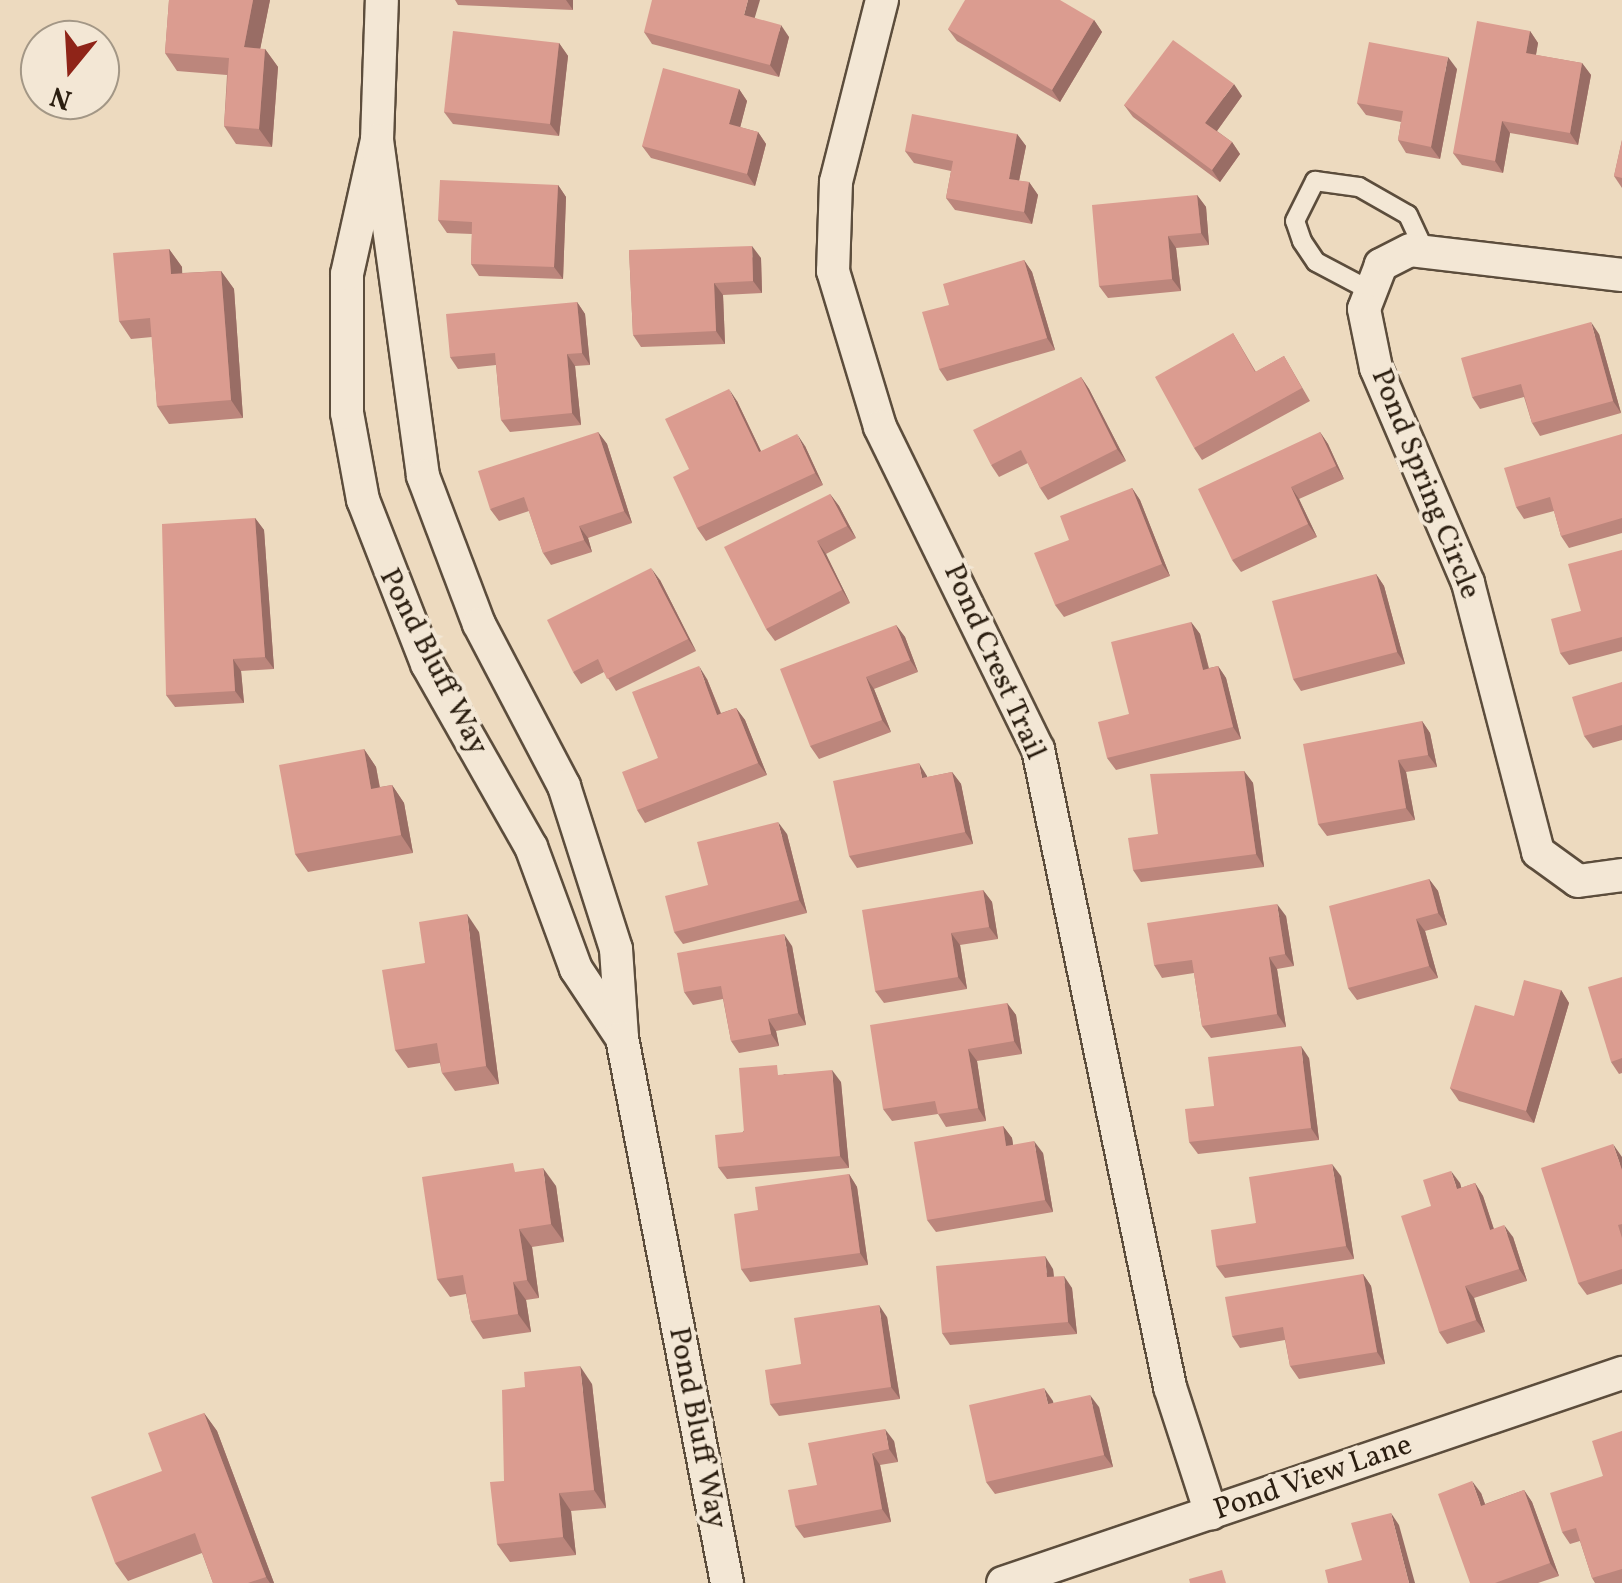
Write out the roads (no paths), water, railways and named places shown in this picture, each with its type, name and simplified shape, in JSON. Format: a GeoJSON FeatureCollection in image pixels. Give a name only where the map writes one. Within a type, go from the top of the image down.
{"type":"FeatureCollection","features":[{"type":"Feature","properties":{"kind":"street","name":"Pond Bluff Way"},"geometry":{"type":"LineString","coordinates":[[382,0],[376,140],[346,274],[347,413],[363,500],[427,664],[532,847],[576,969],[622,1038]]}},
{"type":"Feature","properties":{"kind":"street","name":"Pond Crest Trail"},"geometry":{"type":"LineString","coordinates":[[882,0],[836,182],[832,271],[880,428],[1038,749],[1170,1387],[1211,1512]]}},
{"type":"Feature","properties":{"kind":"street","name":"Pond Bluff Way"},"geometry":{"type":"LineString","coordinates":[[376,140],[422,476],[479,624],[564,786],[616,949],[622,1038],[728,1583]]}},
{"type":"Feature","properties":{"kind":"street"},"geometry":{"type":"LineString","coordinates":[[1371,291],[1381,265],[1425,250],[1622,274]]}},
{"type":"Feature","properties":{"kind":"street","name":"Pond Spring Circle"},"geometry":{"type":"LineString","coordinates":[[1371,291],[1364,309],[1376,368],[1468,583],[1538,852],[1578,881],[1622,876]]}},
{"type":"Feature","properties":{"kind":"street","name":"Pond View Lane"},"geometry":{"type":"LineString","coordinates":[[1003,1583],[1622,1373]]}},
{"type":"Feature","properties":{"kind":"lane"},"geometry":{"type":"LineString","coordinates":[[1371,291],[1316,262],[1302,242],[1294,220],[1315,181],[1359,187],[1408,216],[1425,250]]}}]}
